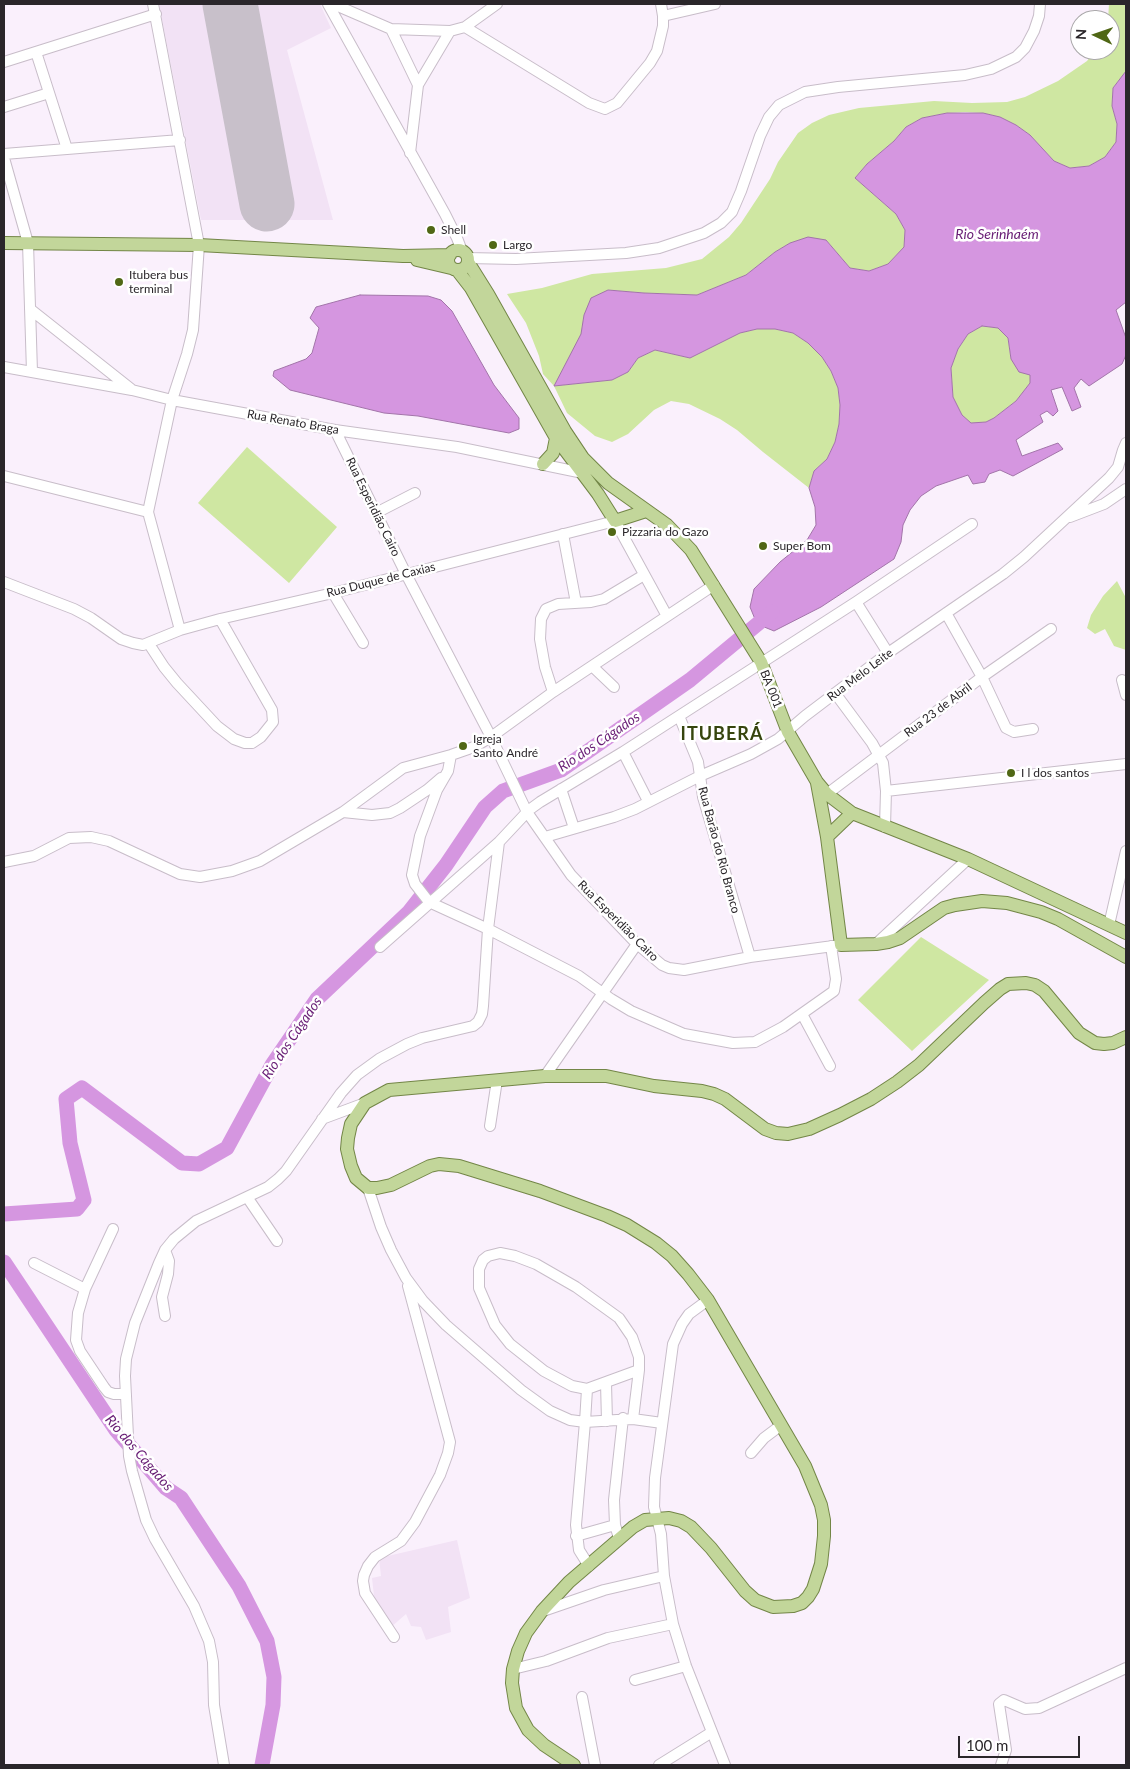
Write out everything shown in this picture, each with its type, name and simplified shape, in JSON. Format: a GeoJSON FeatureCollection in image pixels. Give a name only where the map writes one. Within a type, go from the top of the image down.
{"type":"FeatureCollection","features":[{"type":"Feature","properties":{"kind":"main road"},"geometry":{"type":"LineString","coordinates":[[4,243],[199,245],[403,256],[462,256],[462,269],[454,269],[403,256]]}},
{"type":"Feature","properties":{"kind":"main road","name":"BA 001"},"geometry":{"type":"LineString","coordinates":[[462,256],[488,294],[565,431],[583,458],[608,483],[667,525],[685,543],[722,598],[759,660],[788,732],[817,782]]}},
{"type":"Feature","properties":{"kind":"main road"},"geometry":{"type":"LineString","coordinates":[[454,269],[471,288],[556,438],[583,473],[614,520],[646,510]]}},
{"type":"Feature","properties":{"kind":"main road"},"geometry":{"type":"LineString","coordinates":[[543,464],[553,453],[556,438]]}},
{"type":"Feature","properties":{"kind":"main road"},"geometry":{"type":"LineString","coordinates":[[817,782],[827,794],[852,813],[968,860],[1126,933]]}},
{"type":"Feature","properties":{"kind":"main road"},"geometry":{"type":"LineString","coordinates":[[817,782],[827,837],[836,946],[876,944],[900,938],[944,908],[955,904],[982,901],[1007,903],[1042,912],[1126,957]]}},
{"type":"Feature","properties":{"kind":"main road"},"geometry":{"type":"LineString","coordinates":[[827,837],[852,813]]}},
{"type":"Feature","properties":{"kind":"main road"},"geometry":{"type":"LineString","coordinates":[[574,1765],[535,1737],[521,1719],[514,1697],[514,1669],[518,1651],[526,1632],[542,1611],[569,1582],[619,1538],[644,1520],[669,1518],[691,1526],[711,1548],[744,1591],[755,1600],[764,1605],[783,1608],[802,1603],[813,1589],[821,1564],[824,1520],[821,1505],[805,1466],[708,1300],[688,1274],[656,1243],[607,1216],[540,1191],[450,1164],[430,1166],[391,1185],[368,1188],[356,1178],[347,1149],[351,1124],[365,1102],[389,1090],[544,1076],[606,1076],[654,1086],[714,1094],[725,1099],[765,1128],[776,1133],[788,1134],[809,1129],[840,1115],[871,1099],[897,1082],[919,1066],[984,1003],[1008,984],[1026,982],[1040,988],[1079,1033],[1095,1042],[1104,1044],[1126,1037]]}},
{"type":"Feature","properties":{"kind":"street"},"geometry":{"type":"LineString","coordinates":[[328,4],[410,153],[446,214],[458,238],[462,256],[516,258],[642,251],[704,233],[721,223],[732,212],[760,136],[769,117],[780,105],[805,92],[946,77],[991,69],[1016,58],[1025,48],[1034,31],[1040,4]]}},
{"type":"Feature","properties":{"kind":"street"},"geometry":{"type":"LineString","coordinates":[[333,4],[391,29],[450,31],[465,27],[497,4]]}},
{"type":"Feature","properties":{"kind":"street"},"geometry":{"type":"LineString","coordinates":[[465,27],[589,103],[605,109],[618,103],[653,57],[659,44],[663,16],[661,4]]}},
{"type":"Feature","properties":{"kind":"street"},"geometry":{"type":"LineString","coordinates":[[663,16],[715,4]]}},
{"type":"Feature","properties":{"kind":"street"},"geometry":{"type":"LineString","coordinates":[[4,62],[154,9],[199,245],[193,330],[172,400],[148,512],[180,630]]}},
{"type":"Feature","properties":{"kind":"street"},"geometry":{"type":"LineString","coordinates":[[391,29],[418,85]]}},
{"type":"Feature","properties":{"kind":"street"},"geometry":{"type":"LineString","coordinates":[[410,153],[418,85],[450,31]]}},
{"type":"Feature","properties":{"kind":"street"},"geometry":{"type":"LineString","coordinates":[[36,52],[67,149]]}},
{"type":"Feature","properties":{"kind":"street"},"geometry":{"type":"LineString","coordinates":[[4,107],[50,93]]}},
{"type":"Feature","properties":{"kind":"street"},"geometry":{"type":"LineString","coordinates":[[4,154],[180,140]]}},
{"type":"Feature","properties":{"kind":"street"},"geometry":{"type":"LineString","coordinates":[[4,158],[28,243],[32,372]]}},
{"type":"Feature","properties":{"kind":"street"},"geometry":{"type":"LineString","coordinates":[[30,309],[132,390]]}},
{"type":"Feature","properties":{"kind":"street","name":"Rua Renato Braga"},"geometry":{"type":"LineString","coordinates":[[4,367],[335,430],[457,447],[583,473]]}},
{"type":"Feature","properties":{"kind":"street","name":"Rua Esperidião Cairo"},"geometry":{"type":"LineString","coordinates":[[335,430],[521,802],[571,875],[636,944],[662,965],[676,970],[696,969],[750,957],[836,946]]}},
{"type":"Feature","properties":{"kind":"street","name":"Rua Melo Leite"},"geometry":{"type":"LineString","coordinates":[[545,837],[635,809],[700,776],[751,754],[778,739],[888,653],[1003,574],[1067,518],[1115,471],[1126,444]]}},
{"type":"Feature","properties":{"kind":"street"},"geometry":{"type":"LineString","coordinates":[[4,476],[148,512]]}},
{"type":"Feature","properties":{"kind":"street"},"geometry":{"type":"LineString","coordinates":[[1067,518],[1104,504],[1126,489]]}},
{"type":"Feature","properties":{"kind":"street"},"geometry":{"type":"LineString","coordinates":[[376,513],[415,493]]}},
{"type":"Feature","properties":{"kind":"street"},"geometry":{"type":"LineString","coordinates":[[614,520],[667,616]]}},
{"type":"Feature","properties":{"kind":"street","name":"Rua Duque de Caxias"},"geometry":{"type":"LineString","coordinates":[[149,644],[180,630],[220,619],[333,593],[614,520]]}},
{"type":"Feature","properties":{"kind":"street"},"geometry":{"type":"LineString","coordinates":[[380,947],[428,901],[499,842],[527,812],[679,716],[759,660],[856,602],[972,524]]}},
{"type":"Feature","properties":{"kind":"street"},"geometry":{"type":"LineString","coordinates":[[563,534],[576,603]]}},
{"type":"Feature","properties":{"kind":"street"},"geometry":{"type":"LineString","coordinates":[[553,692],[539,633],[544,613],[549,607],[604,599],[644,574]]}},
{"type":"Feature","properties":{"kind":"street"},"geometry":{"type":"LineString","coordinates":[[4,582],[74,609],[91,618],[121,639],[133,644],[149,644],[164,668],[218,726],[234,740],[252,743],[261,737],[273,722],[272,710],[220,619]]}},
{"type":"Feature","properties":{"kind":"street"},"geometry":{"type":"LineString","coordinates":[[4,862],[34,856],[69,838],[91,837],[109,841],[180,874],[200,877],[260,862],[343,812],[403,768],[492,741],[553,692],[714,586]]}},
{"type":"Feature","properties":{"kind":"street"},"geometry":{"type":"LineString","coordinates":[[333,593],[363,643]]}},
{"type":"Feature","properties":{"kind":"street"},"geometry":{"type":"LineString","coordinates":[[856,602],[888,653]]}},
{"type":"Feature","properties":{"kind":"street"},"geometry":{"type":"LineString","coordinates":[[946,613],[982,677],[1006,728],[1014,732],[1033,729]]}},
{"type":"Feature","properties":{"kind":"street","name":"Rua 23 de Abril"},"geometry":{"type":"LineString","coordinates":[[827,794],[982,677],[1051,630]]}},
{"type":"Feature","properties":{"kind":"street"},"geometry":{"type":"LineString","coordinates":[[593,667],[614,687]]}},
{"type":"Feature","properties":{"kind":"street"},"geometry":{"type":"LineString","coordinates":[[1122,680],[1126,695]]}},
{"type":"Feature","properties":{"kind":"street"},"geometry":{"type":"LineString","coordinates":[[835,693],[879,754],[884,768],[886,827]]}},
{"type":"Feature","properties":{"kind":"street","name":"Rua Barão do Rio Branco"},"geometry":{"type":"LineString","coordinates":[[679,716],[696,754],[703,797],[750,957]]}},
{"type":"Feature","properties":{"kind":"street"},"geometry":{"type":"LineString","coordinates":[[623,752],[648,801]]}},
{"type":"Feature","properties":{"kind":"street"},"geometry":{"type":"LineString","coordinates":[[450,755],[448,771],[437,790],[420,836],[412,875],[414,884],[428,901],[488,929],[579,976],[631,1011],[684,1034],[732,1043],[755,1042],[802,1014],[834,991],[836,946]]}},
{"type":"Feature","properties":{"kind":"street"},"geometry":{"type":"LineString","coordinates":[[886,791],[1126,764]]}},
{"type":"Feature","properties":{"kind":"street"},"geometry":{"type":"LineString","coordinates":[[343,812],[372,815],[390,813],[427,790],[448,771]]}},
{"type":"Feature","properties":{"kind":"street"},"geometry":{"type":"LineString","coordinates":[[561,789],[574,828]]}},
{"type":"Feature","properties":{"kind":"street"},"geometry":{"type":"LineString","coordinates":[[224,1765],[214,1705],[213,1662],[209,1642],[194,1606],[146,1520],[134,1482],[129,1456],[126,1359],[135,1323],[166,1250],[183,1230],[196,1221],[268,1186],[286,1171],[322,1119],[357,1075],[379,1059],[422,1038],[473,1026],[478,1022],[483,1006],[488,929],[499,842]]}},
{"type":"Feature","properties":{"kind":"street"},"geometry":{"type":"LineString","coordinates":[[1109,925],[1125,866],[1126,851]]}},
{"type":"Feature","properties":{"kind":"street"},"geometry":{"type":"LineString","coordinates":[[876,944],[968,860]]}},
{"type":"Feature","properties":{"kind":"street"},"geometry":{"type":"LineString","coordinates":[[544,1076],[604,993],[636,944]]}},
{"type":"Feature","properties":{"kind":"street"},"geometry":{"type":"LineString","coordinates":[[802,1014],[830,1066]]}},
{"type":"Feature","properties":{"kind":"street"},"geometry":{"type":"LineString","coordinates":[[490,1126],[497,1080]]}},
{"type":"Feature","properties":{"kind":"street"},"geometry":{"type":"LineString","coordinates":[[322,1119],[365,1102]]}},
{"type":"Feature","properties":{"kind":"street"},"geometry":{"type":"LineString","coordinates":[[368,1188],[381,1227],[406,1278],[423,1301],[446,1325],[521,1390],[550,1411],[570,1420],[586,1422],[623,1418],[662,1423]]}},
{"type":"Feature","properties":{"kind":"street"},"geometry":{"type":"LineString","coordinates":[[247,1197],[277,1242]]}},
{"type":"Feature","properties":{"kind":"street"},"geometry":{"type":"LineString","coordinates":[[113,1229],[85,1289],[78,1313],[76,1340],[93,1373],[108,1392],[126,1394]]}},
{"type":"Feature","properties":{"kind":"street"},"geometry":{"type":"LineString","coordinates":[[165,1316],[162,1297],[168,1274],[169,1261],[166,1250]]}},
{"type":"Feature","properties":{"kind":"street"},"geometry":{"type":"LineString","coordinates":[[634,1419],[639,1370],[639,1357],[637,1347],[619,1318],[584,1292],[536,1264],[506,1254],[494,1254],[483,1260],[479,1269],[479,1288],[488,1311],[502,1335],[526,1358],[544,1371],[572,1386],[586,1389],[639,1370]]}},
{"type":"Feature","properties":{"kind":"street"},"geometry":{"type":"LineString","coordinates":[[34,1263],[85,1289]]}},
{"type":"Feature","properties":{"kind":"street"},"geometry":{"type":"LineString","coordinates":[[394,1637],[365,1593],[364,1575],[368,1566],[376,1557],[401,1541],[415,1522],[440,1475],[450,1442],[406,1278]]}},
{"type":"Feature","properties":{"kind":"street"},"geometry":{"type":"LineString","coordinates":[[708,1300],[689,1314],[673,1344],[662,1423],[654,1507],[661,1534],[664,1576],[672,1624],[686,1666],[725,1765]]}},
{"type":"Feature","properties":{"kind":"street"},"geometry":{"type":"LineString","coordinates":[[606,1383],[606,1420]]}},
{"type":"Feature","properties":{"kind":"street"},"geometry":{"type":"LineString","coordinates":[[586,1389],[586,1422],[577,1502],[576,1536],[580,1550],[589,1566]]}},
{"type":"Feature","properties":{"kind":"street"},"geometry":{"type":"LineString","coordinates":[[619,1538],[615,1525],[614,1500],[623,1418]]}},
{"type":"Feature","properties":{"kind":"street"},"geometry":{"type":"LineString","coordinates":[[751,1453],[764,1438],[780,1426]]}},
{"type":"Feature","properties":{"kind":"street"},"geometry":{"type":"LineString","coordinates":[[576,1536],[615,1525]]}},
{"type":"Feature","properties":{"kind":"street"},"geometry":{"type":"LineString","coordinates":[[542,1611],[604,1590],[664,1576]]}},
{"type":"Feature","properties":{"kind":"street"},"geometry":{"type":"LineString","coordinates":[[514,1669],[546,1661],[608,1638],[672,1624]]}},
{"type":"Feature","properties":{"kind":"street"},"geometry":{"type":"LineString","coordinates":[[635,1680],[686,1666]]}},
{"type":"Feature","properties":{"kind":"street"},"geometry":{"type":"LineString","coordinates":[[1000,1765],[1006,1750],[999,1704],[1004,1700],[1025,1709],[1039,1708],[1126,1668]]}},
{"type":"Feature","properties":{"kind":"street"},"geometry":{"type":"LineString","coordinates":[[582,1698],[595,1765]]}},
{"type":"Feature","properties":{"kind":"street"},"geometry":{"type":"LineString","coordinates":[[659,1765],[712,1732]]}},
{"type":"Feature","properties":{"kind":"shaded area"},"geometry":{"type":"Polygon","coordinates":[[[159,4],[320,4],[331,28],[287,50],[333,220],[201,220],[159,4]]]}},
{"type":"Feature","properties":{"kind":"shaded area"},"geometry":{"type":"Polygon","coordinates":[[[457,1540],[470,1598],[448,1607],[451,1632],[426,1640],[421,1627],[411,1626],[406,1614],[390,1628],[374,1596],[372,1578],[381,1576],[379,1558],[457,1540]]]}},
{"type":"Feature","properties":{"kind":"green space"},"geometry":{"type":"Polygon","coordinates":[[[1109,4],[1126,4],[1126,71],[1113,88],[1112,106],[1117,124],[1116,142],[1105,157],[1089,166],[1070,168],[1054,161],[1030,135],[1000,117],[983,113],[965,112],[922,118],[906,127],[855,178],[896,214],[905,230],[904,247],[888,264],[869,271],[850,268],[826,240],[790,243],[775,252],[746,275],[697,295],[608,290],[584,315],[582,334],[555,386],[612,380],[628,372],[638,358],[655,350],[690,358],[740,333],[757,329],[775,329],[793,333],[808,343],[822,357],[831,371],[838,388],[840,405],[839,424],[835,442],[827,459],[814,471],[809,488],[737,430],[720,419],[689,404],[671,401],[654,410],[628,434],[612,442],[595,436],[567,413],[554,386],[543,374],[539,356],[526,323],[507,294],[542,288],[592,274],[666,268],[702,259],[729,237],[741,223],[798,133],[812,123],[829,115],[859,108],[934,101],[1007,102],[1025,97],[1058,81],[1088,60],[1120,60],[1120,10],[1109,10],[1109,4]]]}},
{"type":"Feature","properties":{"kind":"green space"},"geometry":{"type":"Polygon","coordinates":[[[982,326],[998,328],[1008,338],[1011,359],[1030,375],[1030,384],[1016,401],[994,418],[986,422],[971,424],[962,415],[953,397],[951,368],[958,349],[968,334],[982,326]]]}},
{"type":"Feature","properties":{"kind":"green space"},"geometry":{"type":"Polygon","coordinates":[[[247,447],[337,527],[289,583],[198,503],[247,447]]]}},
{"type":"Feature","properties":{"kind":"green space"},"geometry":{"type":"Polygon","coordinates":[[[1117,581],[1126,598],[1126,650],[1114,646],[1105,629],[1095,634],[1087,628],[1091,615],[1103,596],[1117,581]]]}},
{"type":"Feature","properties":{"kind":"green space"},"geometry":{"type":"Polygon","coordinates":[[[921,937],[989,980],[912,1051],[858,1000],[921,937]]]}},
{"type":"Feature","properties":{"kind":"water","name":"Rio Serinhaém"},"geometry":{"type":"Polygon","coordinates":[[[1126,71],[1126,302],[1116,310],[1126,338],[1126,355],[1122,364],[1089,386],[1081,379],[1074,388],[1081,407],[1072,411],[1062,387],[1051,390],[1058,411],[1053,416],[1047,411],[1040,415],[1043,422],[1016,440],[1022,456],[1058,443],[1063,449],[1013,476],[1000,470],[989,474],[985,482],[973,484],[968,475],[936,486],[921,496],[910,510],[903,525],[901,542],[894,559],[821,607],[774,631],[757,624],[750,607],[754,589],[780,562],[807,540],[816,525],[815,507],[809,488],[814,471],[827,459],[835,442],[839,424],[840,405],[838,388],[831,371],[822,357],[808,343],[793,333],[775,329],[757,329],[740,333],[690,358],[655,350],[638,358],[628,372],[612,380],[554,386],[581,334],[584,315],[591,298],[608,290],[697,295],[746,275],[775,252],[790,243],[808,237],[826,240],[850,268],[869,271],[888,264],[904,247],[905,230],[896,214],[855,178],[906,127],[922,118],[947,113],[983,113],[1000,117],[1016,125],[1030,135],[1054,161],[1070,168],[1089,166],[1105,157],[1116,142],[1117,124],[1112,106],[1113,88],[1126,71]],[[982,326],[968,334],[958,349],[951,368],[953,397],[962,415],[971,423],[986,422],[994,418],[1016,401],[1030,383],[1030,375],[1019,372],[1011,359],[1008,338],[998,328],[982,326]]]}},
{"type":"Feature","properties":{"kind":"water"},"geometry":{"type":"Polygon","coordinates":[[[360,295],[428,296],[441,300],[452,311],[494,385],[519,418],[519,429],[509,433],[418,416],[384,413],[290,390],[273,376],[274,371],[306,359],[312,353],[319,328],[310,318],[316,307],[360,295]]]}},
{"type":"Feature","properties":{"kind":"waterway","name":"Rio dos Cágados"},"geometry":{"type":"LineString","coordinates":[[4,1214],[77,1209],[84,1200],[70,1143],[66,1099],[82,1088],[182,1163],[199,1164],[227,1148],[272,1065],[317,999],[409,912],[446,865],[485,807],[503,791],[561,770],[690,680],[772,612]]}},
{"type":"Feature","properties":{"kind":"waterway","name":"Rio dos Cágados"},"geometry":{"type":"LineString","coordinates":[[4,1262],[116,1430],[166,1488],[181,1498],[239,1586],[267,1641],[274,1677],[273,1705],[262,1765]]}},
{"type":"Feature","properties":{"kind":"runway"},"geometry":{"type":"LineString","coordinates":[[230,4],[267,204]]}},
{"type":"Feature","properties":{"kind":"place","name":"Shell"},"geometry":{"type":"Point","coordinates":[431,230]}},
{"type":"Feature","properties":{"kind":"place","name":"Largo"},"geometry":{"type":"Point","coordinates":[493,245]}},
{"type":"Feature","properties":{"kind":"place","name":"Itubera bus terminal"},"geometry":{"type":"Point","coordinates":[119,282]}},
{"type":"Feature","properties":{"kind":"place","name":"Pizzaria do Gazo"},"geometry":{"type":"Point","coordinates":[612,532]}},
{"type":"Feature","properties":{"kind":"place","name":"Super Bom"},"geometry":{"type":"Point","coordinates":[763,546]}},
{"type":"Feature","properties":{"kind":"place","name":"Igreja Santo André"},"geometry":{"type":"Point","coordinates":[463,746]}},
{"type":"Feature","properties":{"kind":"place","name":"I l dos santos"},"geometry":{"type":"Point","coordinates":[1011,773]}},
{"type":"Feature","properties":{"kind":"district","name":"ITUBERÁ"},"geometry":{"type":"Point","coordinates":[722,734]}}]}
